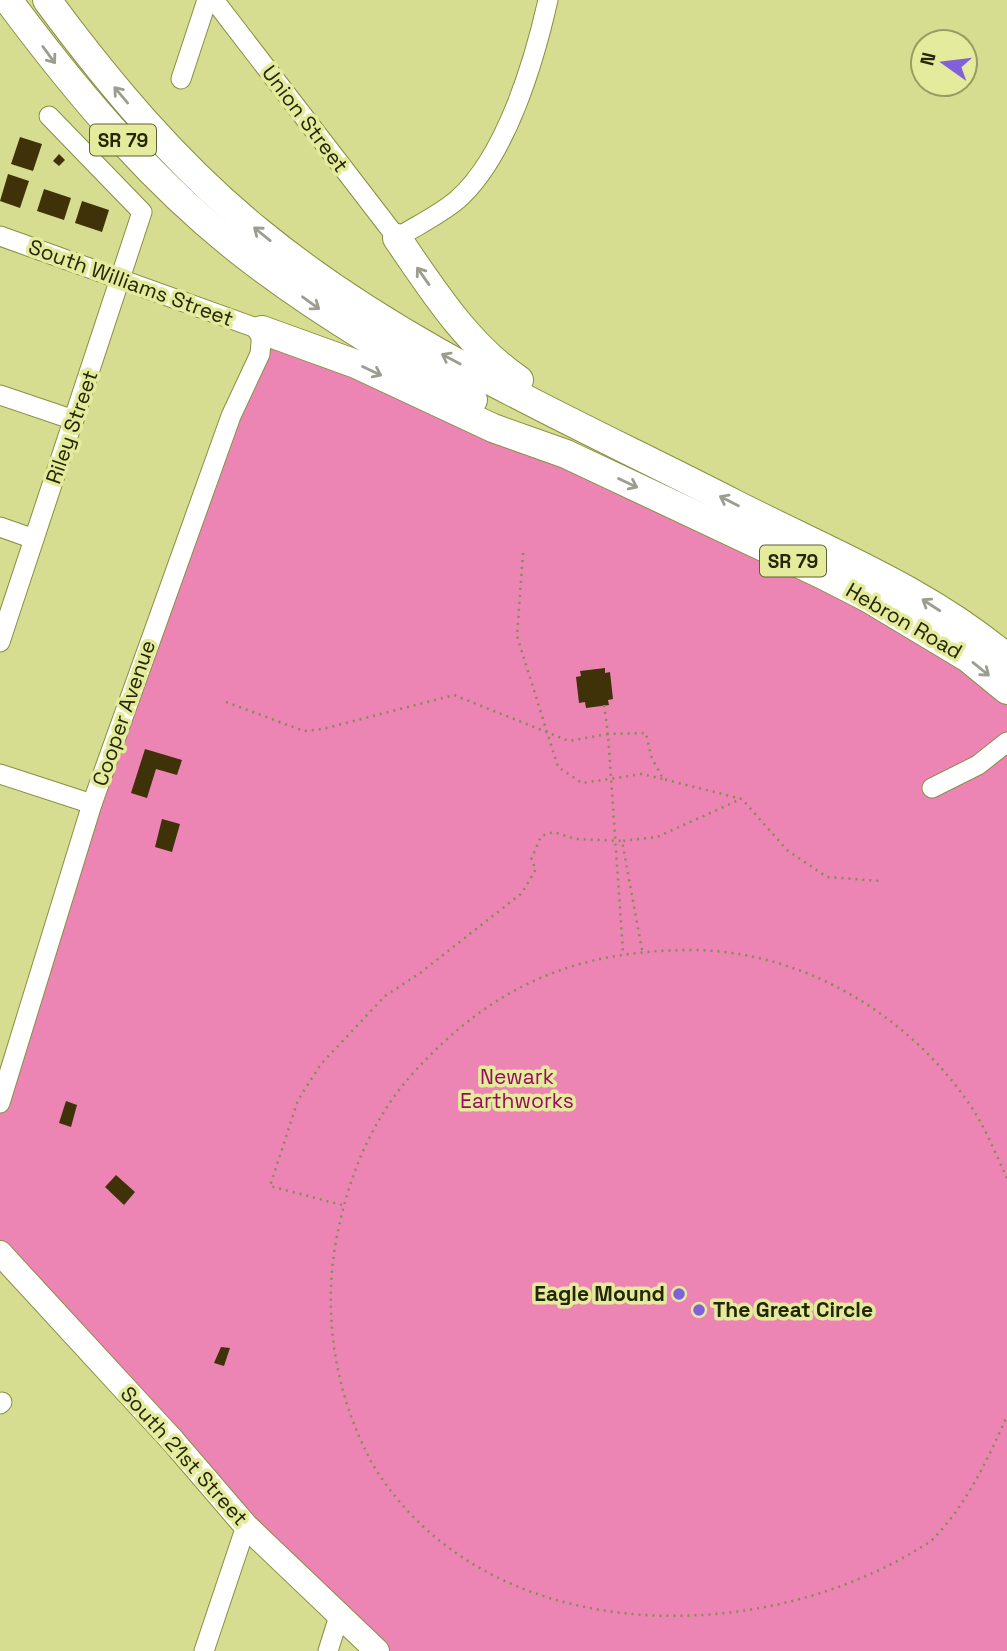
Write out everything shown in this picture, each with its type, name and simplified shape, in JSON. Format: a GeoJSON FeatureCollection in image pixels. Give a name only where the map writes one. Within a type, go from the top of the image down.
{"type":"FeatureCollection","features":[{"type":"Feature","properties":{"kind":"highway","name":"SR 79"},"geometry":{"type":"LineString","coordinates":[[8,0],[58,68],[148,168],[256,264],[386,352],[566,454]]}},
{"type":"Feature","properties":{"kind":"highway","name":"SR 79"},"geometry":{"type":"LineString","coordinates":[[47,0],[144,122],[201,181],[257,231],[373,315],[525,398],[578,423]]}},
{"type":"Feature","properties":{"kind":"highway"},"geometry":{"type":"LineString","coordinates":[[397,238],[428,284],[500,368],[578,423]]}},
{"type":"Feature","properties":{"kind":"highway"},"geometry":{"type":"LineString","coordinates":[[262,330],[356,364],[493,428],[566,454]]}},
{"type":"Feature","properties":{"kind":"highway","name":"Hebron Road"},"geometry":{"type":"LineString","coordinates":[[578,423],[913,593],[1007,658]]}},
{"type":"Feature","properties":{"kind":"highway","name":"Hebron Road"},"geometry":{"type":"LineString","coordinates":[[566,454],[868,598],[968,658],[1007,690]]}},
{"type":"Feature","properties":{"kind":"main road","name":"South 21st Street"},"geometry":{"type":"LineString","coordinates":[[0,1253],[173,1441],[246,1525],[377,1651]]}},
{"type":"Feature","properties":{"kind":"street"},"geometry":{"type":"LineString","coordinates":[[181,79],[206,0]]}},
{"type":"Feature","properties":{"kind":"street","name":"Union Street"},"geometry":{"type":"LineString","coordinates":[[214,0],[397,238]]}},
{"type":"Feature","properties":{"kind":"street"},"geometry":{"type":"LineString","coordinates":[[397,238],[457,199],[489,158],[514,115],[538,44],[548,0]]}},
{"type":"Feature","properties":{"kind":"street","name":"Riley Street"},"geometry":{"type":"LineString","coordinates":[[0,642],[142,212],[49,116]]}},
{"type":"Feature","properties":{"kind":"street","name":"South Williams Street"},"geometry":{"type":"LineString","coordinates":[[0,236],[122,277],[262,330]]}},
{"type":"Feature","properties":{"kind":"street","name":"Cooper Avenue"},"geometry":{"type":"LineString","coordinates":[[0,1103],[92,804],[231,416],[260,354],[262,330]]}},
{"type":"Feature","properties":{"kind":"street"},"geometry":{"type":"LineString","coordinates":[[0,395],[74,420]]}},
{"type":"Feature","properties":{"kind":"street"},"geometry":{"type":"LineString","coordinates":[[0,527],[34,538]]}},
{"type":"Feature","properties":{"kind":"street"},"geometry":{"type":"LineString","coordinates":[[932,788],[978,765],[1007,742]]}},
{"type":"Feature","properties":{"kind":"street"},"geometry":{"type":"LineString","coordinates":[[0,774],[92,804]]}},
{"type":"Feature","properties":{"kind":"street"},"geometry":{"type":"LineString","coordinates":[[204,1651],[246,1525]]}},
{"type":"Feature","properties":{"kind":"street"},"geometry":{"type":"LineString","coordinates":[[328,1651],[340,1616]]}},
{"type":"Feature","properties":{"kind":"path"},"geometry":{"type":"LineString","coordinates":[[523,553],[517,636],[558,767],[582,783],[613,781],[642,774],[741,799],[787,850],[827,877],[880,881]]}},
{"type":"Feature","properties":{"kind":"path"},"geometry":{"type":"LineString","coordinates":[[226,702],[304,731],[323,729],[454,695],[547,735],[569,741],[608,734],[646,733],[651,757],[663,779]]}},
{"type":"Feature","properties":{"kind":"path"},"geometry":{"type":"LineString","coordinates":[[604,705],[613,781],[623,953]]}},
{"type":"Feature","properties":{"kind":"path"},"geometry":{"type":"LineString","coordinates":[[342,1205],[270,1186],[298,1100],[321,1064],[385,996],[420,973],[522,893],[536,869],[531,860],[541,836],[554,832],[576,839],[622,841],[657,836],[741,799]]}},
{"type":"Feature","properties":{"kind":"path"},"geometry":{"type":"LineString","coordinates":[[622,841],[642,950]]}},
{"type":"Feature","properties":{"kind":"path"},"geometry":{"type":"LineString","coordinates":[[393,1502],[356,1434],[335,1359],[330,1282],[342,1205],[366,1143],[401,1087],[446,1038],[499,999],[547,975],[642,950],[719,950],[782,965],[864,1001],[925,1049],[973,1109],[1007,1178]]}},
{"type":"Feature","properties":{"kind":"path"},"geometry":{"type":"LineString","coordinates":[[913,1556],[933,1539],[979,1478],[1007,1416]]}},
{"type":"Feature","properties":{"kind":"path"},"geometry":{"type":"LineString","coordinates":[[410,1521],[419,1530]]}},
{"type":"Feature","properties":{"kind":"green space","name":"Newark Earthworks"},"geometry":{"type":"Polygon","coordinates":[[[262,330],[868,598],[1007,690],[1007,1651],[376,1651],[0,1252],[0,1103],[262,330]]]}},
{"type":"Feature","properties":{"kind":"building"},"geometry":{"type":"Polygon","coordinates":[[[20,137],[42,144],[33,171],[11,164],[20,137]]]}},
{"type":"Feature","properties":{"kind":"building"},"geometry":{"type":"Polygon","coordinates":[[[59,154],[65,160],[59,166],[53,161],[59,154]]]}},
{"type":"Feature","properties":{"kind":"building"},"geometry":{"type":"Polygon","coordinates":[[[8,174],[29,181],[20,208],[0,201],[8,174]]]}},
{"type":"Feature","properties":{"kind":"building"},"geometry":{"type":"Polygon","coordinates":[[[44,189],[71,198],[64,220],[37,211],[44,189]]]}},
{"type":"Feature","properties":{"kind":"building"},"geometry":{"type":"Polygon","coordinates":[[[82,201],[109,210],[102,232],[75,223],[82,201]]]}},
{"type":"Feature","properties":{"kind":"building"},"geometry":{"type":"Polygon","coordinates":[[[605,668],[605,673],[610,672],[613,699],[608,700],[609,705],[586,708],[585,702],[579,703],[576,677],[581,676],[580,671],[605,668]]]}},
{"type":"Feature","properties":{"kind":"building"},"geometry":{"type":"Polygon","coordinates":[[[145,749],[182,760],[177,775],[156,769],[147,798],[131,793],[145,749]]]}},
{"type":"Feature","properties":{"kind":"building"},"geometry":{"type":"Polygon","coordinates":[[[162,819],[180,824],[172,852],[155,847],[162,819]]]}},
{"type":"Feature","properties":{"kind":"building"},"geometry":{"type":"Polygon","coordinates":[[[66,1101],[77,1105],[71,1127],[59,1123],[66,1101]]]}},
{"type":"Feature","properties":{"kind":"building"},"geometry":{"type":"Polygon","coordinates":[[[116,1175],[135,1192],[124,1205],[105,1187],[116,1175]]]}},
{"type":"Feature","properties":{"kind":"building"},"geometry":{"type":"Polygon","coordinates":[[[221,1347],[230,1348],[224,1366],[214,1363],[221,1347]]]}},
{"type":"Feature","properties":{"kind":"place","name":"Eagle Mound"},"geometry":{"type":"Point","coordinates":[679,1294]}},
{"type":"Feature","properties":{"kind":"place","name":"The Great Circle"},"geometry":{"type":"Point","coordinates":[699,1310]}}]}
